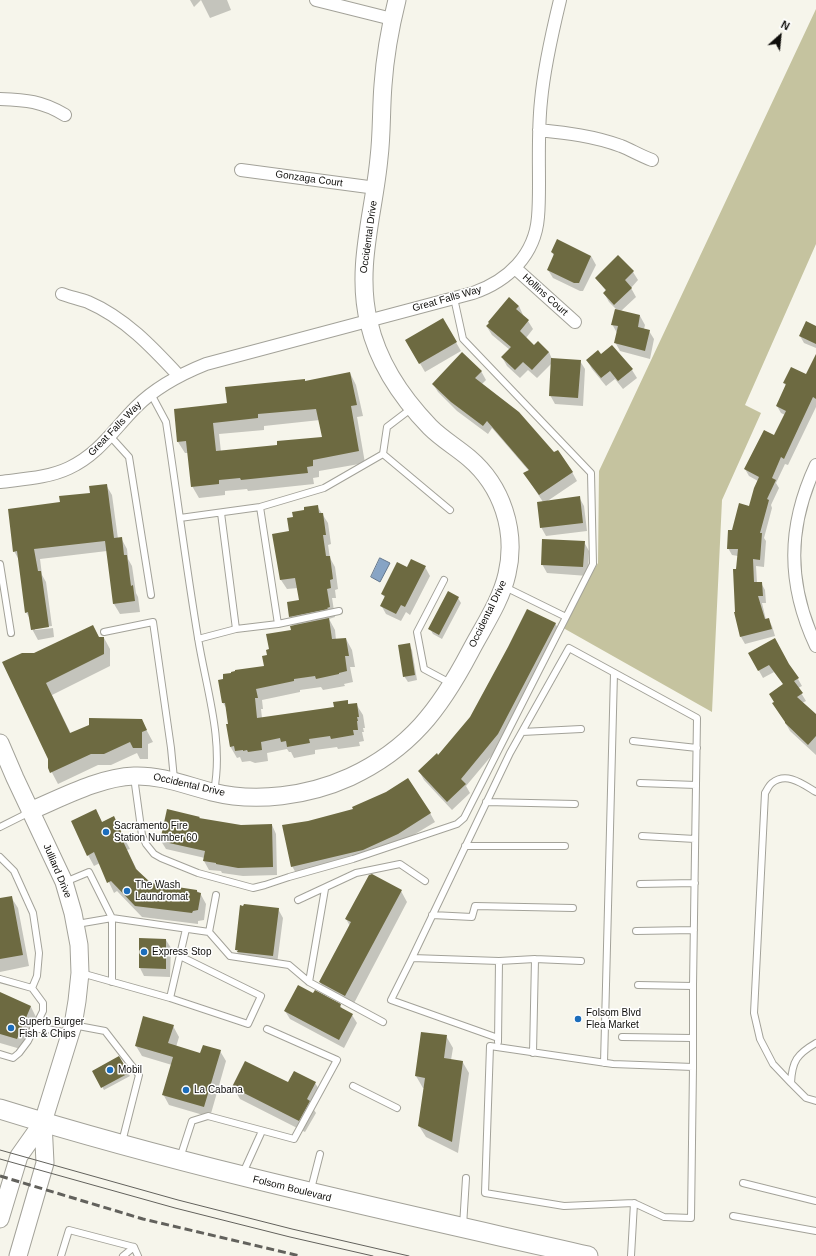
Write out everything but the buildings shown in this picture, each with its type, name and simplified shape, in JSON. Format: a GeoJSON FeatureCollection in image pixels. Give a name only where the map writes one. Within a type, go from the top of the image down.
{"type":"FeatureCollection","features":[{"type":"Feature","properties":{"kind":"main road","name":"Folsom Boulevard"},"geometry":{"type":"LineString","coordinates":[[0,1109],[121,1145],[242,1176],[310,1193],[588,1256]]}},
{"type":"Feature","properties":{"kind":"street"},"geometry":{"type":"LineString","coordinates":[[316,0],[392,19]]}},
{"type":"Feature","properties":{"kind":"street","name":"Occidental Drive"},"geometry":{"type":"LineString","coordinates":[[30,811],[99,782],[113,778],[147,776],[174,781],[226,795],[257,797],[277,796],[316,789],[350,777],[387,756],[412,736],[432,715],[453,684],[503,586],[507,573],[510,537],[508,521],[500,498],[484,473],[470,459],[431,428],[412,408],[392,379],[381,358],[368,321],[364,297],[364,256],[376,188],[380,155],[383,85],[392,19],[397,0]]}},
{"type":"Feature","properties":{"kind":"street","name":"Great Falls Way"},"geometry":{"type":"LineString","coordinates":[[0,482],[51,474],[69,468],[88,457],[103,444],[137,405],[151,394],[179,376],[206,364],[488,288],[501,280],[515,268],[527,252],[532,241],[538,218],[539,130],[541,101],[547,60],[560,0]]}},
{"type":"Feature","properties":{"kind":"street"},"geometry":{"type":"LineString","coordinates":[[0,99],[28,100],[41,103],[54,108],[65,115]]}},
{"type":"Feature","properties":{"kind":"street"},"geometry":{"type":"LineString","coordinates":[[539,130],[598,138],[622,146],[652,160]]}},
{"type":"Feature","properties":{"kind":"street","name":"Gonzaga Court"},"geometry":{"type":"LineString","coordinates":[[241,170],[376,188]]}},
{"type":"Feature","properties":{"kind":"street","name":"Hollins Court"},"geometry":{"type":"LineString","coordinates":[[515,268],[575,322]]}},
{"type":"Feature","properties":{"kind":"street"},"geometry":{"type":"LineString","coordinates":[[62,294],[88,302],[129,326],[150,345],[179,376]]}},
{"type":"Feature","properties":{"kind":"street"},"geometry":{"type":"LineString","coordinates":[[816,465],[807,484],[800,506],[795,529],[794,553],[795,577],[799,600],[807,626],[816,646]]}},
{"type":"Feature","properties":{"kind":"street","name":"Julliard Drive"},"geometry":{"type":"LineString","coordinates":[[0,743],[64,882],[73,913],[79,945],[80,973],[77,1001],[71,1029],[43,1122]]}},
{"type":"Feature","properties":{"kind":"street"},"geometry":{"type":"LineString","coordinates":[[0,1219],[19,1156],[43,1122]]}},
{"type":"Feature","properties":{"kind":"street"},"geometry":{"type":"LineString","coordinates":[[18,1256],[45,1163],[43,1122]]}},
{"type":"Feature","properties":{"kind":"lane"},"geometry":{"type":"LineString","coordinates":[[134,776],[142,835],[146,844],[154,854],[198,873],[253,888],[353,859],[457,824],[464,818],[593,564],[591,473],[463,339],[454,298]]}},
{"type":"Feature","properties":{"kind":"lane"},"geometry":{"type":"LineString","coordinates":[[151,394],[166,422],[198,639],[216,734],[217,759],[213,792]]}},
{"type":"Feature","properties":{"kind":"lane"},"geometry":{"type":"LineString","coordinates":[[383,454],[387,427],[412,408]]}},
{"type":"Feature","properties":{"kind":"lane"},"geometry":{"type":"LineString","coordinates":[[110,436],[129,457],[151,595]]}},
{"type":"Feature","properties":{"kind":"lane"},"geometry":{"type":"LineString","coordinates":[[180,518],[260,507],[324,488],[383,454]]}},
{"type":"Feature","properties":{"kind":"lane"},"geometry":{"type":"LineString","coordinates":[[383,454],[450,510]]}},
{"type":"Feature","properties":{"kind":"lane"},"geometry":{"type":"LineString","coordinates":[[260,507],[278,624]]}},
{"type":"Feature","properties":{"kind":"lane"},"geometry":{"type":"LineString","coordinates":[[221,513],[236,629]]}},
{"type":"Feature","properties":{"kind":"lane"},"geometry":{"type":"LineString","coordinates":[[0,564],[11,633]]}},
{"type":"Feature","properties":{"kind":"lane"},"geometry":{"type":"LineString","coordinates":[[444,580],[417,632],[424,669],[453,684]]}},
{"type":"Feature","properties":{"kind":"lane"},"geometry":{"type":"LineString","coordinates":[[503,586],[566,617]]}},
{"type":"Feature","properties":{"kind":"lane"},"geometry":{"type":"LineString","coordinates":[[198,639],[236,629],[278,624],[339,611]]}},
{"type":"Feature","properties":{"kind":"lane"},"geometry":{"type":"LineString","coordinates":[[104,632],[153,622],[171,748],[174,781]]}},
{"type":"Feature","properties":{"kind":"lane"},"geometry":{"type":"LineString","coordinates":[[498,1038],[391,1000],[510,753],[569,648],[697,718],[692,1038],[693,1067],[691,1218],[664,1217],[634,1203],[564,1206],[484,1193],[490,1046],[604,1063],[693,1067]]}},
{"type":"Feature","properties":{"kind":"lane"},"geometry":{"type":"LineString","coordinates":[[604,1063],[614,673]]}},
{"type":"Feature","properties":{"kind":"lane"},"geometry":{"type":"LineString","coordinates":[[522,732],[581,729]]}},
{"type":"Feature","properties":{"kind":"lane"},"geometry":{"type":"LineString","coordinates":[[633,741],[697,748]]}},
{"type":"Feature","properties":{"kind":"lane"},"geometry":{"type":"LineString","coordinates":[[816,792],[797,781],[784,778],[772,783],[765,793],[754,1013],[760,1040],[772,1064],[806,1098],[816,1101]]}},
{"type":"Feature","properties":{"kind":"lane"},"geometry":{"type":"LineString","coordinates":[[640,783],[696,785]]}},
{"type":"Feature","properties":{"kind":"lane"},"geometry":{"type":"LineString","coordinates":[[486,802],[575,804]]}},
{"type":"Feature","properties":{"kind":"lane"},"geometry":{"type":"LineString","coordinates":[[0,827],[30,811]]}},
{"type":"Feature","properties":{"kind":"lane"},"geometry":{"type":"LineString","coordinates":[[642,836],[695,839]]}},
{"type":"Feature","properties":{"kind":"lane"},"geometry":{"type":"LineString","coordinates":[[465,846],[565,846]]}},
{"type":"Feature","properties":{"kind":"lane"},"geometry":{"type":"LineString","coordinates":[[0,857],[14,871],[33,913],[39,953],[37,976],[32,988]]}},
{"type":"Feature","properties":{"kind":"lane"},"geometry":{"type":"LineString","coordinates":[[298,900],[325,889],[356,873],[400,864],[425,881]]}},
{"type":"Feature","properties":{"kind":"lane"},"geometry":{"type":"LineString","coordinates":[[64,882],[89,872],[112,918],[112,982]]}},
{"type":"Feature","properties":{"kind":"lane"},"geometry":{"type":"LineString","coordinates":[[640,884],[695,883]]}},
{"type":"Feature","properties":{"kind":"lane"},"geometry":{"type":"LineString","coordinates":[[309,982],[325,889]]}},
{"type":"Feature","properties":{"kind":"lane"},"geometry":{"type":"LineString","coordinates":[[209,932],[216,895]]}},
{"type":"Feature","properties":{"kind":"lane"},"geometry":{"type":"LineString","coordinates":[[432,915],[472,917],[475,906],[573,908]]}},
{"type":"Feature","properties":{"kind":"lane"},"geometry":{"type":"LineString","coordinates":[[75,924],[112,918],[209,932],[230,956],[289,965],[309,982],[383,1022]]}},
{"type":"Feature","properties":{"kind":"lane"},"geometry":{"type":"LineString","coordinates":[[170,998],[186,929]]}},
{"type":"Feature","properties":{"kind":"lane"},"geometry":{"type":"LineString","coordinates":[[636,931],[694,930]]}},
{"type":"Feature","properties":{"kind":"lane"},"geometry":{"type":"LineString","coordinates":[[80,973],[170,998],[248,1024],[261,996],[180,956]]}},
{"type":"Feature","properties":{"kind":"lane"},"geometry":{"type":"LineString","coordinates":[[412,958],[499,961],[535,959],[581,961]]}},
{"type":"Feature","properties":{"kind":"lane"},"geometry":{"type":"LineString","coordinates":[[533,1053],[535,959]]}},
{"type":"Feature","properties":{"kind":"lane"},"geometry":{"type":"LineString","coordinates":[[498,1048],[499,961]]}},
{"type":"Feature","properties":{"kind":"lane"},"geometry":{"type":"LineString","coordinates":[[0,979],[32,988],[43,1003],[43,1010],[28,1041],[19,1053],[13,1058],[0,1054]]}},
{"type":"Feature","properties":{"kind":"lane"},"geometry":{"type":"LineString","coordinates":[[638,985],[693,986]]}},
{"type":"Feature","properties":{"kind":"lane"},"geometry":{"type":"LineString","coordinates":[[33,1029],[105,1031],[139,1075],[121,1145]]}},
{"type":"Feature","properties":{"kind":"lane"},"geometry":{"type":"LineString","coordinates":[[180,1160],[192,1121],[208,1116],[294,1139],[337,1060],[267,1029]]}},
{"type":"Feature","properties":{"kind":"lane"},"geometry":{"type":"LineString","coordinates":[[622,1037],[692,1038]]}},
{"type":"Feature","properties":{"kind":"lane"},"geometry":{"type":"LineString","coordinates":[[791,1083],[792,1069],[798,1057],[816,1043]]}},
{"type":"Feature","properties":{"kind":"lane"},"geometry":{"type":"LineString","coordinates":[[353,1086],[397,1108]]}},
{"type":"Feature","properties":{"kind":"lane"},"geometry":{"type":"LineString","coordinates":[[242,1176],[262,1130]]}},
{"type":"Feature","properties":{"kind":"lane"},"geometry":{"type":"LineString","coordinates":[[310,1193],[320,1154]]}},
{"type":"Feature","properties":{"kind":"lane"},"geometry":{"type":"LineString","coordinates":[[463,1228],[466,1178]]}},
{"type":"Feature","properties":{"kind":"lane"},"geometry":{"type":"LineString","coordinates":[[743,1183],[816,1201]]}},
{"type":"Feature","properties":{"kind":"lane"},"geometry":{"type":"LineString","coordinates":[[631,1256],[634,1203]]}},
{"type":"Feature","properties":{"kind":"lane"},"geometry":{"type":"LineString","coordinates":[[733,1216],[816,1231]]}},
{"type":"Feature","properties":{"kind":"lane"},"geometry":{"type":"LineString","coordinates":[[61,1256],[69,1230],[134,1247]]}},
{"type":"Feature","properties":{"kind":"lane"},"geometry":{"type":"LineString","coordinates":[[123,1256],[134,1247]]}},
{"type":"Feature","properties":{"kind":"lane"},"geometry":{"type":"LineString","coordinates":[[134,1247],[138,1256]]}},
{"type":"Feature","properties":{"kind":"shaded area"},"geometry":{"type":"Polygon","coordinates":[[[816,9],[816,244],[745,405],[761,413],[722,500],[712,712],[558,625],[598,563],[599,471],[816,9]]]}},
{"type":"Feature","properties":{"kind":"water"},"geometry":{"type":"Polygon","coordinates":[[[380,558],[390,563],[380,582],[371,577],[380,558]]]}},
{"type":"Feature","properties":{"kind":"tram line"},"geometry":{"type":"LineString","coordinates":[[0,1150],[178,1200],[292,1229],[409,1256]]}},
{"type":"Feature","properties":{"kind":"tram line"},"geometry":{"type":"LineString","coordinates":[[0,1159],[175,1208],[373,1256]]}},
{"type":"Feature","properties":{"kind":"railway"},"geometry":{"type":"LineString","coordinates":[[0,1176],[143,1219],[300,1256]]}},
{"type":"Feature","properties":{"kind":"place","name":"Sacramento Fire Station Number 60"},"geometry":{"type":"Point","coordinates":[106,832]}},
{"type":"Feature","properties":{"kind":"place","name":"The Wash Laundromat"},"geometry":{"type":"Point","coordinates":[127,891]}},
{"type":"Feature","properties":{"kind":"place","name":"Express Stop"},"geometry":{"type":"Point","coordinates":[144,952]}},
{"type":"Feature","properties":{"kind":"place","name":"Folsom Blvd Flea Market"},"geometry":{"type":"Point","coordinates":[578,1019]}},
{"type":"Feature","properties":{"kind":"place","name":"Superb Burger Fish & Chips"},"geometry":{"type":"Point","coordinates":[11,1028]}},
{"type":"Feature","properties":{"kind":"place","name":"Mobil"},"geometry":{"type":"Point","coordinates":[110,1070]}},
{"type":"Feature","properties":{"kind":"place","name":"La Cabana"},"geometry":{"type":"Point","coordinates":[186,1090]}}]}
